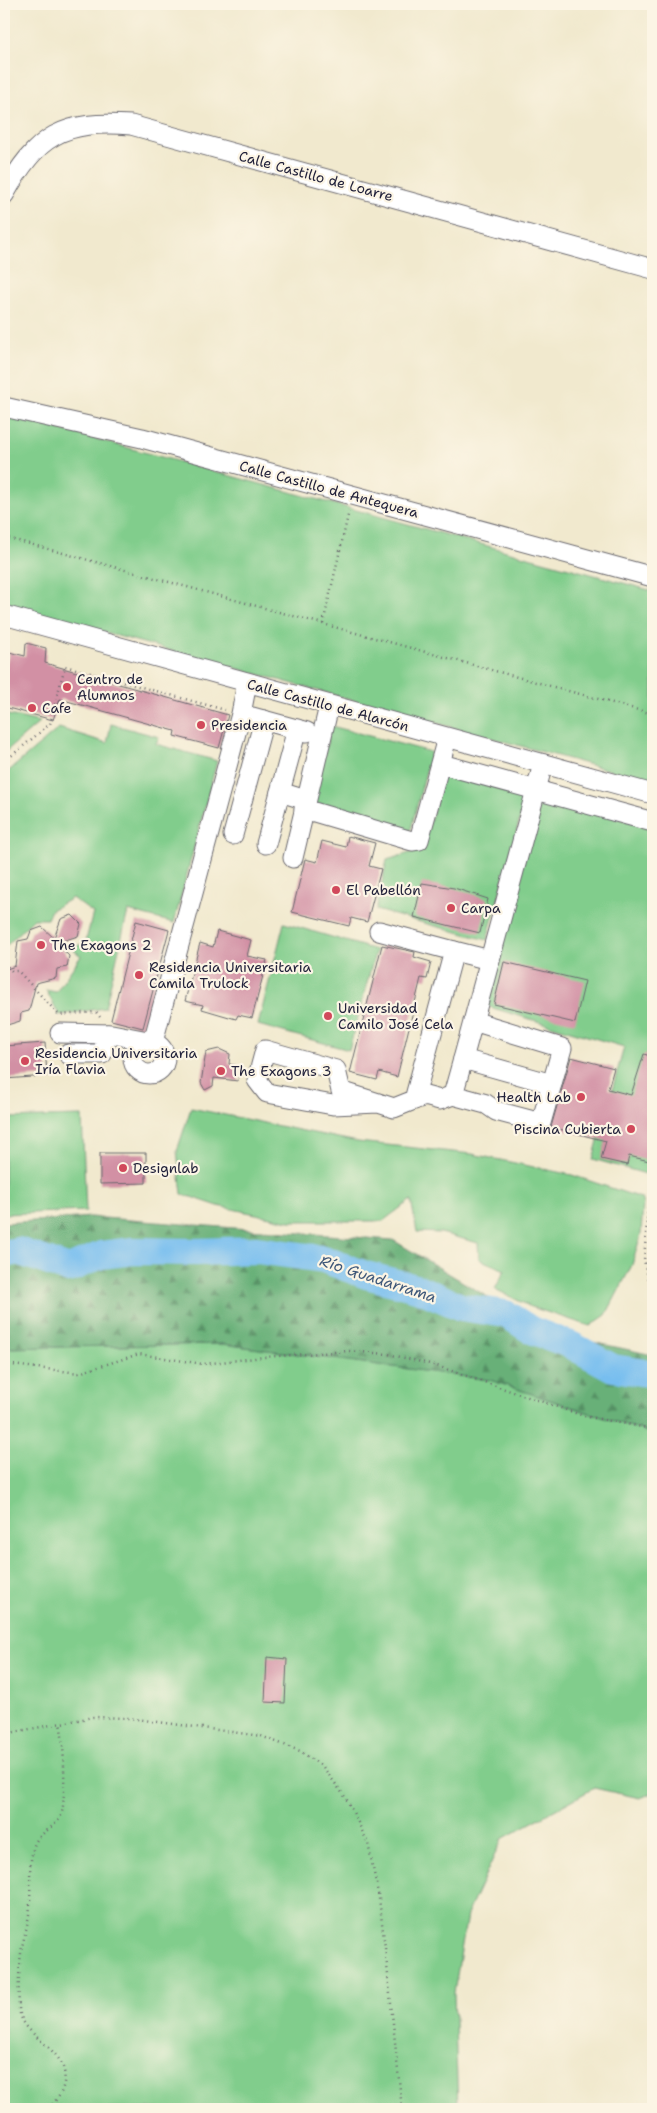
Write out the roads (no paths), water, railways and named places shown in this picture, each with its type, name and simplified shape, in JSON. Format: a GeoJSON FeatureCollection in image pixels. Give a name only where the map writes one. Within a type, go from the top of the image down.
{"type":"FeatureCollection","features":[{"type":"Feature","properties":{"kind":"street","name":"Calle Castillo de Loarre"},"geometry":{"type":"LineString","coordinates":[[4,195],[18,170],[41,144],[72,128],[101,123],[131,125],[653,269]]}},
{"type":"Feature","properties":{"kind":"street","name":"Calle Castillo de Antequera"},"geometry":{"type":"LineString","coordinates":[[4,407],[142,438],[653,577]]}},
{"type":"Feature","properties":{"kind":"street","name":"Calle Castillo de Alarcón"},"geometry":{"type":"LineString","coordinates":[[4,615],[653,794]]}},
{"type":"Feature","properties":{"kind":"street"},"geometry":{"type":"LineString","coordinates":[[60,1033],[105,1026],[154,1042],[241,714],[247,683]]}},
{"type":"Feature","properties":{"kind":"street"},"geometry":{"type":"LineString","coordinates":[[293,858],[329,706]]}},
{"type":"Feature","properties":{"kind":"street"},"geometry":{"type":"LineString","coordinates":[[241,714],[322,736]]}},
{"type":"Feature","properties":{"kind":"street"},"geometry":{"type":"LineString","coordinates":[[233,835],[264,720]]}},
{"type":"Feature","properties":{"kind":"street"},"geometry":{"type":"LineString","coordinates":[[266,844],[296,729]]}},
{"type":"Feature","properties":{"kind":"street"},"geometry":{"type":"LineString","coordinates":[[280,792],[305,804],[412,841],[419,840],[447,738]]}},
{"type":"Feature","properties":{"kind":"street"},"geometry":{"type":"LineString","coordinates":[[440,764],[653,822]]}},
{"type":"Feature","properties":{"kind":"street"},"geometry":{"type":"LineString","coordinates":[[453,1095],[543,764]]}},
{"type":"Feature","properties":{"kind":"street"},"geometry":{"type":"LineString","coordinates":[[379,931],[490,960]]}},
{"type":"Feature","properties":{"kind":"street"},"geometry":{"type":"LineString","coordinates":[[414,1100],[454,951]]}},
{"type":"Feature","properties":{"kind":"street"},"geometry":{"type":"LineString","coordinates":[[378,1102],[332,1105],[267,1093],[257,1080],[265,1050],[336,1070],[341,1091],[378,1102],[394,1108],[426,1096],[440,1100],[453,1095],[486,1104],[496,1111],[541,1123],[562,1048],[473,1021]]}},
{"type":"Feature","properties":{"kind":"street"},"geometry":{"type":"LineString","coordinates":[[68,1054],[102,1054],[105,1026]]}},
{"type":"Feature","properties":{"kind":"street"},"geometry":{"type":"LineString","coordinates":[[463,1059],[552,1084]]}},
{"type":"Feature","properties":{"kind":"waterway","name":"Río Guadarrama"},"geometry":{"type":"LineString","coordinates":[[4,1254],[18,1251],[69,1269],[101,1255],[133,1251],[197,1252],[257,1250],[323,1259],[366,1275],[420,1289],[461,1307],[506,1314],[531,1330],[571,1345],[613,1368],[653,1374]]}},
{"type":"Feature","properties":{"kind":"place","name":"Centro de Alumnos"},"geometry":{"type":"Point","coordinates":[67,687]}},
{"type":"Feature","properties":{"kind":"place","name":"Cafe"},"geometry":{"type":"Point","coordinates":[32,708]}},
{"type":"Feature","properties":{"kind":"place","name":"Presidencia"},"geometry":{"type":"Point","coordinates":[201,725]}},
{"type":"Feature","properties":{"kind":"place","name":"El Pabellón"},"geometry":{"type":"Point","coordinates":[336,890]}},
{"type":"Feature","properties":{"kind":"place","name":"Carpa"},"geometry":{"type":"Point","coordinates":[451,908]}},
{"type":"Feature","properties":{"kind":"place","name":"The Exagons 2"},"geometry":{"type":"Point","coordinates":[41,945]}},
{"type":"Feature","properties":{"kind":"place","name":"Residencia Universitaria Camila Trulock"},"geometry":{"type":"Point","coordinates":[139,975]}},
{"type":"Feature","properties":{"kind":"place","name":"Universidad Camilo José Cela"},"geometry":{"type":"Point","coordinates":[328,1016]}},
{"type":"Feature","properties":{"kind":"place","name":"Residencia Universitaria Iría Flavia"},"geometry":{"type":"Point","coordinates":[25,1061]}},
{"type":"Feature","properties":{"kind":"place","name":"The Exagons 3"},"geometry":{"type":"Point","coordinates":[221,1071]}},
{"type":"Feature","properties":{"kind":"place","name":"Health Lab"},"geometry":{"type":"Point","coordinates":[581,1097]}},
{"type":"Feature","properties":{"kind":"place","name":"Piscina Cubierta"},"geometry":{"type":"Point","coordinates":[631,1129]}},
{"type":"Feature","properties":{"kind":"place","name":"Designlab"},"geometry":{"type":"Point","coordinates":[123,1168]}}]}
